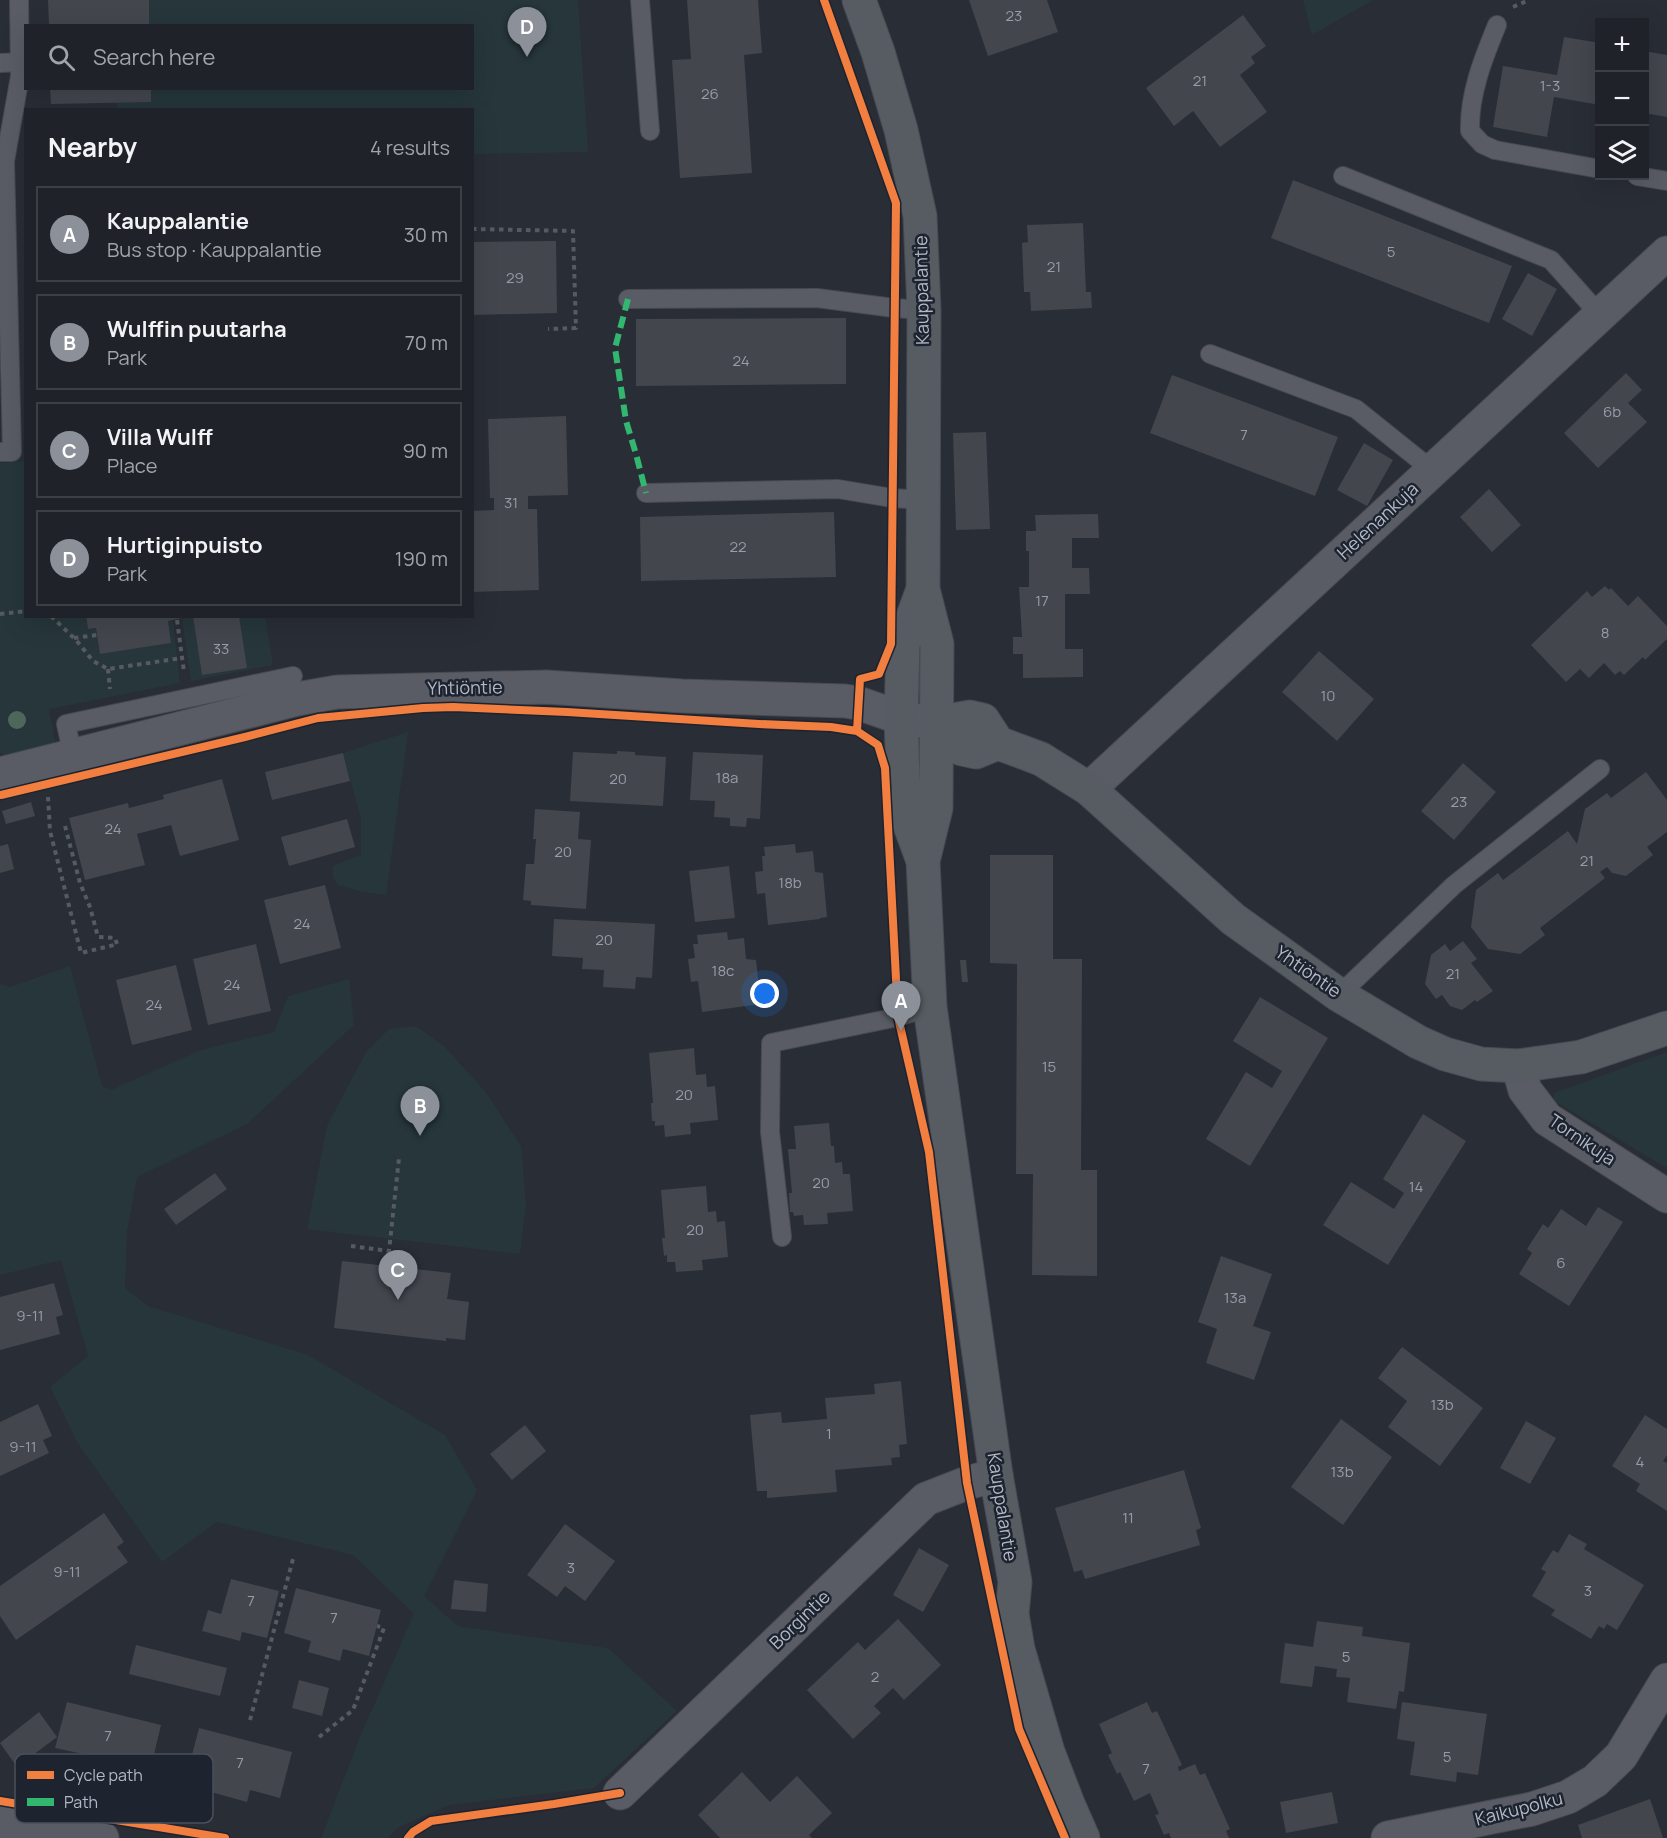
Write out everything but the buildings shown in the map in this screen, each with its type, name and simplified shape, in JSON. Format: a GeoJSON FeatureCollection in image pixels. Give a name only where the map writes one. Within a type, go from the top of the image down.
{"type":"FeatureCollection","features":[{"type":"Feature","properties":{"kind":"street","name":"Kauppalantie"},"geometry":{"type":"LineString","coordinates":[[858,0],[878,52],[901,130],[920,216],[924,310],[923,589],[937,644],[936,808],[923,861],[930,1007],[996,1475],[1015,1582],[1012,1614],[1018,1649],[1048,1752],[1083,1838]]}},
{"type":"Feature","properties":{"kind":"street","name":"Helenankuja"},"geometry":{"type":"LineString","coordinates":[[1089,789],[1667,253]]}},
{"type":"Feature","properties":{"kind":"street","name":"Kauppalantie"},"geometry":{"type":"LineString","coordinates":[[923,589],[903,644],[901,718],[904,809],[923,861]]}},
{"type":"Feature","properties":{"kind":"street","name":"Yhtiöntie"},"geometry":{"type":"LineString","coordinates":[[0,774],[297,699],[337,692],[546,687],[682,696],[845,701],[858,703],[901,718],[936,723],[970,717],[983,720],[998,743],[1041,759],[1089,789],[1233,919],[1340,994],[1418,1042],[1445,1054],[1481,1064],[1518,1066],[1581,1057],[1667,1028]]}},
{"type":"Feature","properties":{"kind":"street","name":"Tornikuja"},"geometry":{"type":"LineString","coordinates":[[1518,1066],[1525,1090],[1547,1119],[1667,1196]]}},
{"type":"Feature","properties":{"kind":"street","name":"Borgintie"},"geometry":{"type":"LineString","coordinates":[[620,1793],[926,1499],[967,1483],[996,1475]]}},
{"type":"Feature","properties":{"kind":"street","name":"Kauppalantie"},"geometry":{"type":"LineString","coordinates":[[1015,1582],[1029,1608],[1053,1710],[1104,1838]]}},
{"type":"Feature","properties":{"kind":"street","name":"Kaikupolku"},"geometry":{"type":"LineString","coordinates":[[1388,1838],[1532,1809],[1568,1797],[1595,1780],[1621,1756],[1667,1680]]}},
{"type":"Feature","properties":{"kind":"street"},"geometry":{"type":"LineString","coordinates":[[0,1821],[102,1838]]}},
{"type":"Feature","properties":{"kind":"lane"},"geometry":{"type":"LineString","coordinates":[[0,452],[12,452],[5,161],[20,76],[19,0]]}},
{"type":"Feature","properties":{"kind":"lane"},"geometry":{"type":"LineString","coordinates":[[640,0],[650,131]]}},
{"type":"Feature","properties":{"kind":"lane"},"geometry":{"type":"LineString","coordinates":[[1497,25],[1485,52],[1472,100],[1470,131],[1482,144],[1496,150],[1595,168]]}},
{"type":"Feature","properties":{"kind":"lane"},"geometry":{"type":"LineString","coordinates":[[0,63],[20,63]]}},
{"type":"Feature","properties":{"kind":"lane"},"geometry":{"type":"LineString","coordinates":[[1343,176],[1551,260],[1600,315]]}},
{"type":"Feature","properties":{"kind":"lane"},"geometry":{"type":"LineString","coordinates":[[1649,178],[1667,181]]}},
{"type":"Feature","properties":{"kind":"lane"},"geometry":{"type":"LineString","coordinates":[[628,299],[817,298],[924,310]]}},
{"type":"Feature","properties":{"kind":"lane"},"geometry":{"type":"LineString","coordinates":[[1210,354],[1356,409],[1432,470]]}},
{"type":"Feature","properties":{"kind":"lane"},"geometry":{"type":"LineString","coordinates":[[646,493],[838,489],[892,498],[923,500]]}},
{"type":"Feature","properties":{"kind":"lane"},"geometry":{"type":"LineString","coordinates":[[72,756],[66,724],[293,676]]}},
{"type":"Feature","properties":{"kind":"lane"},"geometry":{"type":"LineString","coordinates":[[1340,994],[1454,885],[1600,769]]}},
{"type":"Feature","properties":{"kind":"lane"},"geometry":{"type":"LineString","coordinates":[[782,1237],[770,1132],[771,1043],[898,1017],[930,1007]]}},
{"type":"Feature","properties":{"kind":"path"},"geometry":{"type":"LineString","coordinates":[[474,229],[573,231],[576,328],[548,329]]}},
{"type":"Feature","properties":{"kind":"path"},"geometry":{"type":"LineString","coordinates":[[0,614],[24,611]]}},
{"type":"Feature","properties":{"kind":"path"},"geometry":{"type":"LineString","coordinates":[[53,618],[93,661],[108,669],[182,658]]}},
{"type":"Feature","properties":{"kind":"path"},"geometry":{"type":"LineString","coordinates":[[177,620],[188,698]]}},
{"type":"Feature","properties":{"kind":"path"},"geometry":{"type":"LineString","coordinates":[[74,638],[96,635]]}},
{"type":"Feature","properties":{"kind":"path"},"geometry":{"type":"LineString","coordinates":[[108,669],[111,697]]}},
{"type":"Feature","properties":{"kind":"path"},"geometry":{"type":"LineString","coordinates":[[48,796],[50,831],[81,953],[115,945],[115,938],[98,937],[90,907],[80,883],[65,826]]}},
{"type":"Feature","properties":{"kind":"path"},"geometry":{"type":"LineString","coordinates":[[351,1246],[389,1251],[399,1158]]}},
{"type":"Feature","properties":{"kind":"path"},"geometry":{"type":"LineString","coordinates":[[250,1720],[293,1559]]}},
{"type":"Feature","properties":{"kind":"path"},"geometry":{"type":"LineString","coordinates":[[320,1737],[353,1710],[384,1628],[377,1626]]}},
{"type":"Feature","properties":{"kind":"shaded area"},"geometry":{"type":"Polygon","coordinates":[[[149,0],[578,0],[588,152],[474,154],[474,108],[117,108],[117,102],[146,90],[474,90],[474,24],[149,24],[149,0]]]}},
{"type":"Feature","properties":{"kind":"shaded area"},"geometry":{"type":"Polygon","coordinates":[[[1303,0],[1373,0],[1312,35],[1303,0]]]}},
{"type":"Feature","properties":{"kind":"shaded area"},"geometry":{"type":"Polygon","coordinates":[[[24,461],[24,618],[86,618],[88,629],[96,628],[100,654],[171,643],[168,621],[173,620],[180,683],[49,709],[56,747],[3,760],[3,753],[0,753],[0,463],[24,461]]]}},
{"type":"Feature","properties":{"kind":"shaded area"},"geometry":{"type":"Polygon","coordinates":[[[265,618],[273,665],[191,681],[182,619],[265,618]]]}},
{"type":"Feature","properties":{"kind":"shaded area"},"geometry":{"type":"Polygon","coordinates":[[[408,732],[386,895],[338,885],[333,877],[333,866],[361,855],[361,819],[343,753],[408,732]]]}},
{"type":"Feature","properties":{"kind":"shaded area"},"geometry":{"type":"Polygon","coordinates":[[[70,966],[102,1086],[111,1090],[201,1050],[274,1032],[288,996],[349,979],[354,1025],[247,1124],[137,1177],[127,1232],[125,1288],[148,1306],[308,1355],[445,1435],[477,1490],[424,1596],[458,1626],[608,1648],[677,1711],[594,1788],[449,1805],[399,1827],[388,1838],[321,1838],[360,1737],[414,1614],[353,1555],[217,1522],[162,1562],[77,1442],[50,1387],[88,1356],[61,1260],[0,1275],[0,984],[10,987],[70,966]]]}},
{"type":"Feature","properties":{"kind":"shaded area"},"geometry":{"type":"Polygon","coordinates":[[[416,1026],[444,1046],[485,1091],[521,1146],[526,1203],[520,1254],[307,1229],[327,1126],[366,1052],[389,1029],[416,1026]]]}},
{"type":"Feature","properties":{"kind":"shaded area"},"geometry":{"type":"Polygon","coordinates":[[[1667,1052],[1667,1168],[1554,1101],[1554,1093],[1667,1052]]]}},
{"type":"Feature","properties":{"kind":"marked path"},"geometry":{"type":"LineString","coordinates":[[628,299],[615,348],[626,421],[646,493]]}},
{"type":"Feature","properties":{"kind":"cycle path"},"geometry":{"type":"LineString","coordinates":[[824,0],[896,203],[891,644],[879,674],[860,679],[857,731],[878,745],[885,768],[898,1017],[929,1152],[967,1483],[1019,1729],[1065,1838]]}},
{"type":"Feature","properties":{"kind":"cycle path"},"geometry":{"type":"LineString","coordinates":[[1,795],[318,718],[423,708],[453,707],[567,712],[831,727],[857,731]]}},
{"type":"Feature","properties":{"kind":"cycle path"},"geometry":{"type":"LineString","coordinates":[[408,1838],[413,1832],[431,1821],[620,1793]]}},
{"type":"Feature","properties":{"kind":"cycle path"},"geometry":{"type":"LineString","coordinates":[[0,1801],[15,1803]]}},
{"type":"Feature","properties":{"kind":"cycle path"},"geometry":{"type":"LineString","coordinates":[[134,1823],[225,1838]]}},
{"type":"Feature","properties":{"kind":"place","name":"Hurtiginpuisto"},"geometry":{"type":"Point","coordinates":[527,57]}},
{"type":"Feature","properties":{"kind":"place","name":"Kauppalantie"},"geometry":{"type":"Point","coordinates":[901,1031]}},
{"type":"Feature","properties":{"kind":"place","name":"Wulffin puutarha"},"geometry":{"type":"Point","coordinates":[420,1136]}},
{"type":"Feature","properties":{"kind":"place","name":"Villa Wulff"},"geometry":{"type":"Point","coordinates":[398,1300]}}]}
